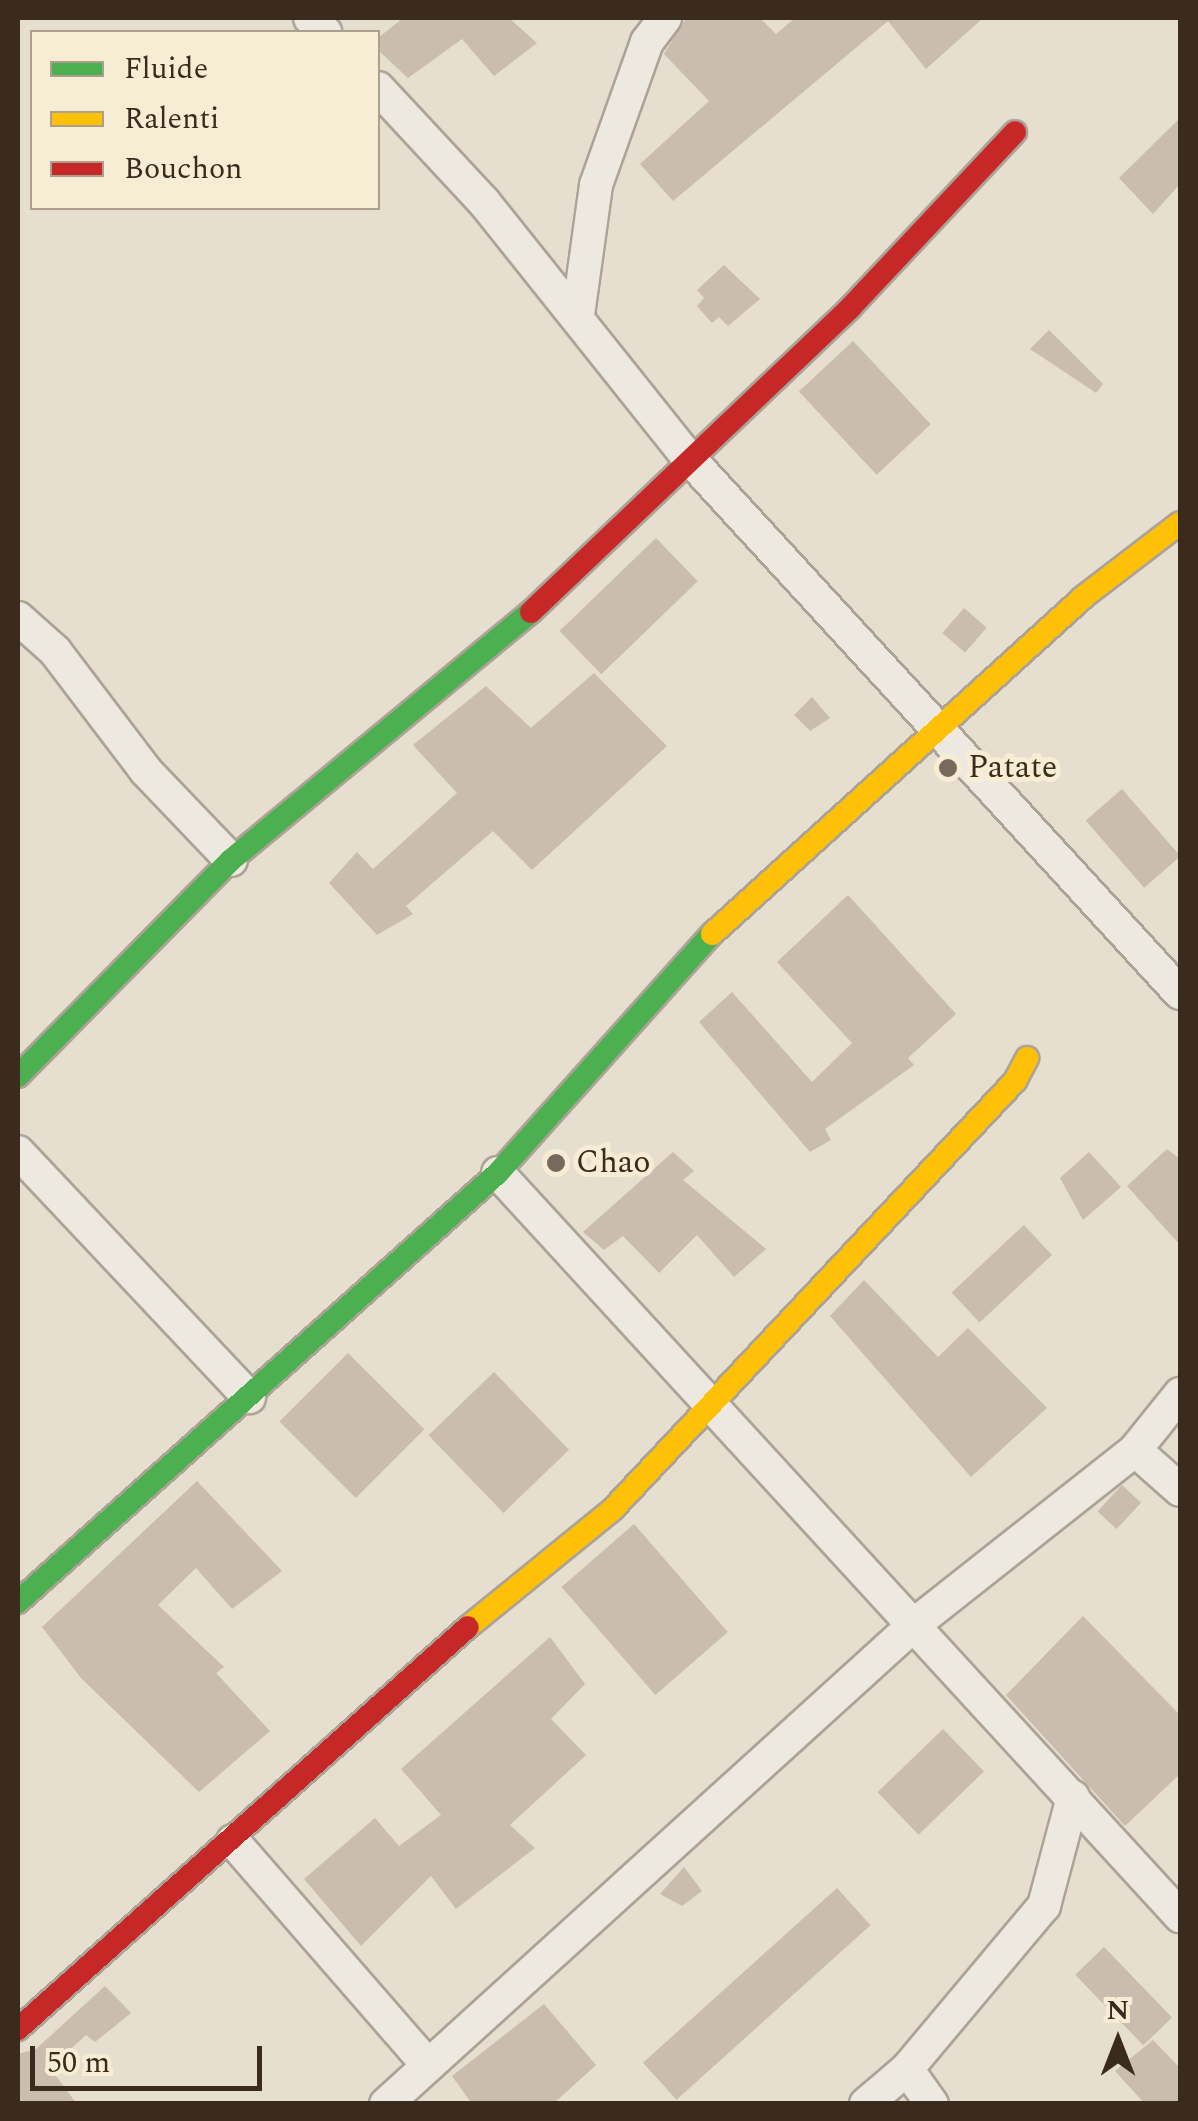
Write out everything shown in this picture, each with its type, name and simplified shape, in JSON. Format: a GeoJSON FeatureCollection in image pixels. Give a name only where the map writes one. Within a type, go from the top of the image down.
{"type":"FeatureCollection","features":[{"type":"Feature","properties":{"kind":"street"},"geometry":{"type":"LineString","coordinates":[[578,315],[596,185],[633,76],[664,18]]}},
{"type":"Feature","properties":{"kind":"street"},"geometry":{"type":"LineString","coordinates":[[380,90],[578,315],[687,456],[1180,993]]}},
{"type":"Feature","properties":{"kind":"street"},"geometry":{"type":"LineString","coordinates":[[18,1076],[231,860],[513,630],[687,456],[850,308],[1016,132]]}},
{"type":"Feature","properties":{"kind":"street"},"geometry":{"type":"LineString","coordinates":[[18,1602],[498,1173],[718,926],[1082,598],[1180,522]]}},
{"type":"Feature","properties":{"kind":"street"},"geometry":{"type":"LineString","coordinates":[[18,618],[55,651],[146,771],[231,860]]}},
{"type":"Feature","properties":{"kind":"street"},"geometry":{"type":"LineString","coordinates":[[18,2029],[233,1841],[487,1610],[612,1510],[709,1412],[957,1134],[1015,1081],[1027,1058]]}},
{"type":"Feature","properties":{"kind":"street"},"geometry":{"type":"LineString","coordinates":[[18,1152],[249,1397]]}},
{"type":"Feature","properties":{"kind":"street"},"geometry":{"type":"LineString","coordinates":[[498,1173],[709,1412],[914,1624],[1180,1916]]}},
{"type":"Feature","properties":{"kind":"street"},"geometry":{"type":"LineString","coordinates":[[386,2104],[914,1624],[1135,1450],[1180,1394]]}},
{"type":"Feature","properties":{"kind":"street"},"geometry":{"type":"LineString","coordinates":[[1135,1450],[1180,1490]]}},
{"type":"Feature","properties":{"kind":"street"},"geometry":{"type":"LineString","coordinates":[[866,2104],[907,2068],[1044,1906],[1072,1798]]}},
{"type":"Feature","properties":{"kind":"street"},"geometry":{"type":"LineString","coordinates":[[233,1841],[428,2065]]}},
{"type":"Feature","properties":{"kind":"street"},"geometry":{"type":"LineString","coordinates":[[907,2068],[932,2104]]}},
{"type":"Feature","properties":{"kind":"building"},"geometry":{"type":"Polygon","coordinates":[[[403,18],[509,18],[537,43],[494,76],[462,39],[408,78],[380,52],[380,36],[403,18]]]}},
{"type":"Feature","properties":{"kind":"building"},"geometry":{"type":"Polygon","coordinates":[[[686,18],[760,18],[776,34],[795,18],[983,18],[926,69],[888,21],[673,201],[640,164],[709,101],[664,54],[686,18]]]}},
{"type":"Feature","properties":{"kind":"building"},"geometry":{"type":"Polygon","coordinates":[[[1180,118],[1180,184],[1153,214],[1119,178],[1180,118]]]}},
{"type":"Feature","properties":{"kind":"building"},"geometry":{"type":"Polygon","coordinates":[[[724,265],[760,299],[728,326],[719,317],[712,323],[697,306],[704,298],[697,290],[724,265]]]}},
{"type":"Feature","properties":{"kind":"building"},"geometry":{"type":"Polygon","coordinates":[[[1049,330],[1103,384],[1096,393],[1030,349],[1049,330]]]}},
{"type":"Feature","properties":{"kind":"building"},"geometry":{"type":"Polygon","coordinates":[[[853,341],[931,424],[877,475],[799,391],[853,341]]]}},
{"type":"Feature","properties":{"kind":"building"},"geometry":{"type":"Polygon","coordinates":[[[656,538],[698,581],[601,674],[560,631],[656,538]]]}},
{"type":"Feature","properties":{"kind":"building"},"geometry":{"type":"Polygon","coordinates":[[[964,608],[987,628],[965,653],[942,633],[964,608]]]}},
{"type":"Feature","properties":{"kind":"building"},"geometry":{"type":"Polygon","coordinates":[[[594,673],[667,746],[532,870],[493,831],[406,906],[413,914],[377,935],[329,883],[357,852],[373,869],[457,793],[413,745],[486,686],[531,728],[594,673]]]}},
{"type":"Feature","properties":{"kind":"building"},"geometry":{"type":"Polygon","coordinates":[[[812,697],[830,718],[810,731],[794,715],[812,697]]]}},
{"type":"Feature","properties":{"kind":"building"},"geometry":{"type":"Polygon","coordinates":[[[1122,789],[1180,856],[1144,888],[1086,820],[1122,789]]]}},
{"type":"Feature","properties":{"kind":"building"},"geometry":{"type":"Polygon","coordinates":[[[848,895],[956,1014],[908,1058],[914,1065],[825,1129],[831,1140],[810,1152],[699,1022],[732,992],[812,1082],[852,1043],[777,962],[848,895]]]}},
{"type":"Feature","properties":{"kind":"building"},"geometry":{"type":"Polygon","coordinates":[[[1167,1149],[1180,1159],[1180,1245],[1127,1186],[1167,1149]]]}},
{"type":"Feature","properties":{"kind":"building"},"geometry":{"type":"Polygon","coordinates":[[[673,1152],[694,1171],[683,1180],[766,1249],[734,1277],[697,1235],[659,1273],[623,1236],[604,1250],[583,1232],[673,1152]]]}},
{"type":"Feature","properties":{"kind":"building"},"geometry":{"type":"Polygon","coordinates":[[[1089,1152],[1121,1187],[1083,1220],[1060,1178],[1089,1152]]]}},
{"type":"Feature","properties":{"kind":"building"},"geometry":{"type":"Polygon","coordinates":[[[1024,1225],[1052,1255],[980,1323],[952,1293],[1024,1225]]]}},
{"type":"Feature","properties":{"kind":"building"},"geometry":{"type":"Polygon","coordinates":[[[864,1280],[938,1357],[968,1328],[1047,1408],[971,1477],[830,1316],[864,1280]]]}},
{"type":"Feature","properties":{"kind":"building"},"geometry":{"type":"Polygon","coordinates":[[[348,1353],[424,1429],[356,1498],[279,1422],[348,1353]]]}},
{"type":"Feature","properties":{"kind":"building"},"geometry":{"type":"Polygon","coordinates":[[[494,1372],[569,1450],[504,1513],[429,1435],[494,1372]]]}},
{"type":"Feature","properties":{"kind":"building"},"geometry":{"type":"Polygon","coordinates":[[[197,1481],[282,1571],[232,1609],[196,1568],[158,1605],[224,1667],[216,1673],[270,1731],[199,1792],[81,1678],[42,1627],[197,1481]]]}},
{"type":"Feature","properties":{"kind":"building"},"geometry":{"type":"Polygon","coordinates":[[[1122,1485],[1141,1503],[1116,1529],[1097,1511],[1122,1485]]]}},
{"type":"Feature","properties":{"kind":"building"},"geometry":{"type":"Polygon","coordinates":[[[634,1524],[728,1632],[655,1695],[562,1587],[634,1524]]]}},
{"type":"Feature","properties":{"kind":"building"},"geometry":{"type":"Polygon","coordinates":[[[1083,1616],[1180,1715],[1180,1774],[1125,1826],[1006,1695],[1083,1616]]]}},
{"type":"Feature","properties":{"kind":"building"},"geometry":{"type":"Polygon","coordinates":[[[550,1637],[585,1684],[551,1719],[586,1755],[510,1825],[535,1848],[456,1909],[431,1876],[361,1946],[304,1879],[375,1818],[399,1846],[441,1815],[401,1769],[550,1637]]]}},
{"type":"Feature","properties":{"kind":"building"},"geometry":{"type":"Polygon","coordinates":[[[943,1729],[984,1771],[919,1835],[878,1792],[943,1729]]]}},
{"type":"Feature","properties":{"kind":"building"},"geometry":{"type":"Polygon","coordinates":[[[684,1867],[702,1891],[682,1906],[660,1894],[684,1867]]]}},
{"type":"Feature","properties":{"kind":"building"},"geometry":{"type":"Polygon","coordinates":[[[837,1888],[870,1925],[676,2100],[643,2063],[837,1888]]]}},
{"type":"Feature","properties":{"kind":"building"},"geometry":{"type":"Polygon","coordinates":[[[1104,1947],[1172,2017],[1143,2045],[1075,1975],[1104,1947]]]}},
{"type":"Feature","properties":{"kind":"building"},"geometry":{"type":"Polygon","coordinates":[[[105,1986],[131,2013],[95,2042],[86,2035],[50,2068],[77,2104],[18,2104],[18,2054],[36,2049],[105,1986]]]}},
{"type":"Feature","properties":{"kind":"building"},"geometry":{"type":"Polygon","coordinates":[[[544,2004],[596,2065],[553,2104],[472,2104],[452,2076],[544,2004]]]}},
{"type":"Feature","properties":{"kind":"building"},"geometry":{"type":"Polygon","coordinates":[[[1153,2040],[1180,2068],[1180,2104],[1145,2104],[1115,2071],[1153,2040]]]}},
{"type":"Feature","properties":{"kind":"traffic: fast"},"geometry":{"type":"LineString","coordinates":[[18,1076],[231,860],[531,612]]}},
{"type":"Feature","properties":{"kind":"traffic: fast"},"geometry":{"type":"LineString","coordinates":[[18,1602],[498,1173],[712,934]]}},
{"type":"Feature","properties":{"kind":"traffic: slow"},"geometry":{"type":"LineString","coordinates":[[712,934],[1082,598],[1180,523]]}},
{"type":"Feature","properties":{"kind":"traffic: slow"},"geometry":{"type":"LineString","coordinates":[[468,1627],[612,1510],[1015,1081],[1027,1058]]}},
{"type":"Feature","properties":{"kind":"traffic: jam"},"geometry":{"type":"LineString","coordinates":[[531,612],[850,308],[1015,132]]}},
{"type":"Feature","properties":{"kind":"traffic: jam"},"geometry":{"type":"LineString","coordinates":[[18,2029],[468,1627]]}},
{"type":"Feature","properties":{"kind":"place","name":"Patate"},"geometry":{"type":"Point","coordinates":[948,768]}},
{"type":"Feature","properties":{"kind":"place","name":"Chao"},"geometry":{"type":"Point","coordinates":[556,1163]}}]}
